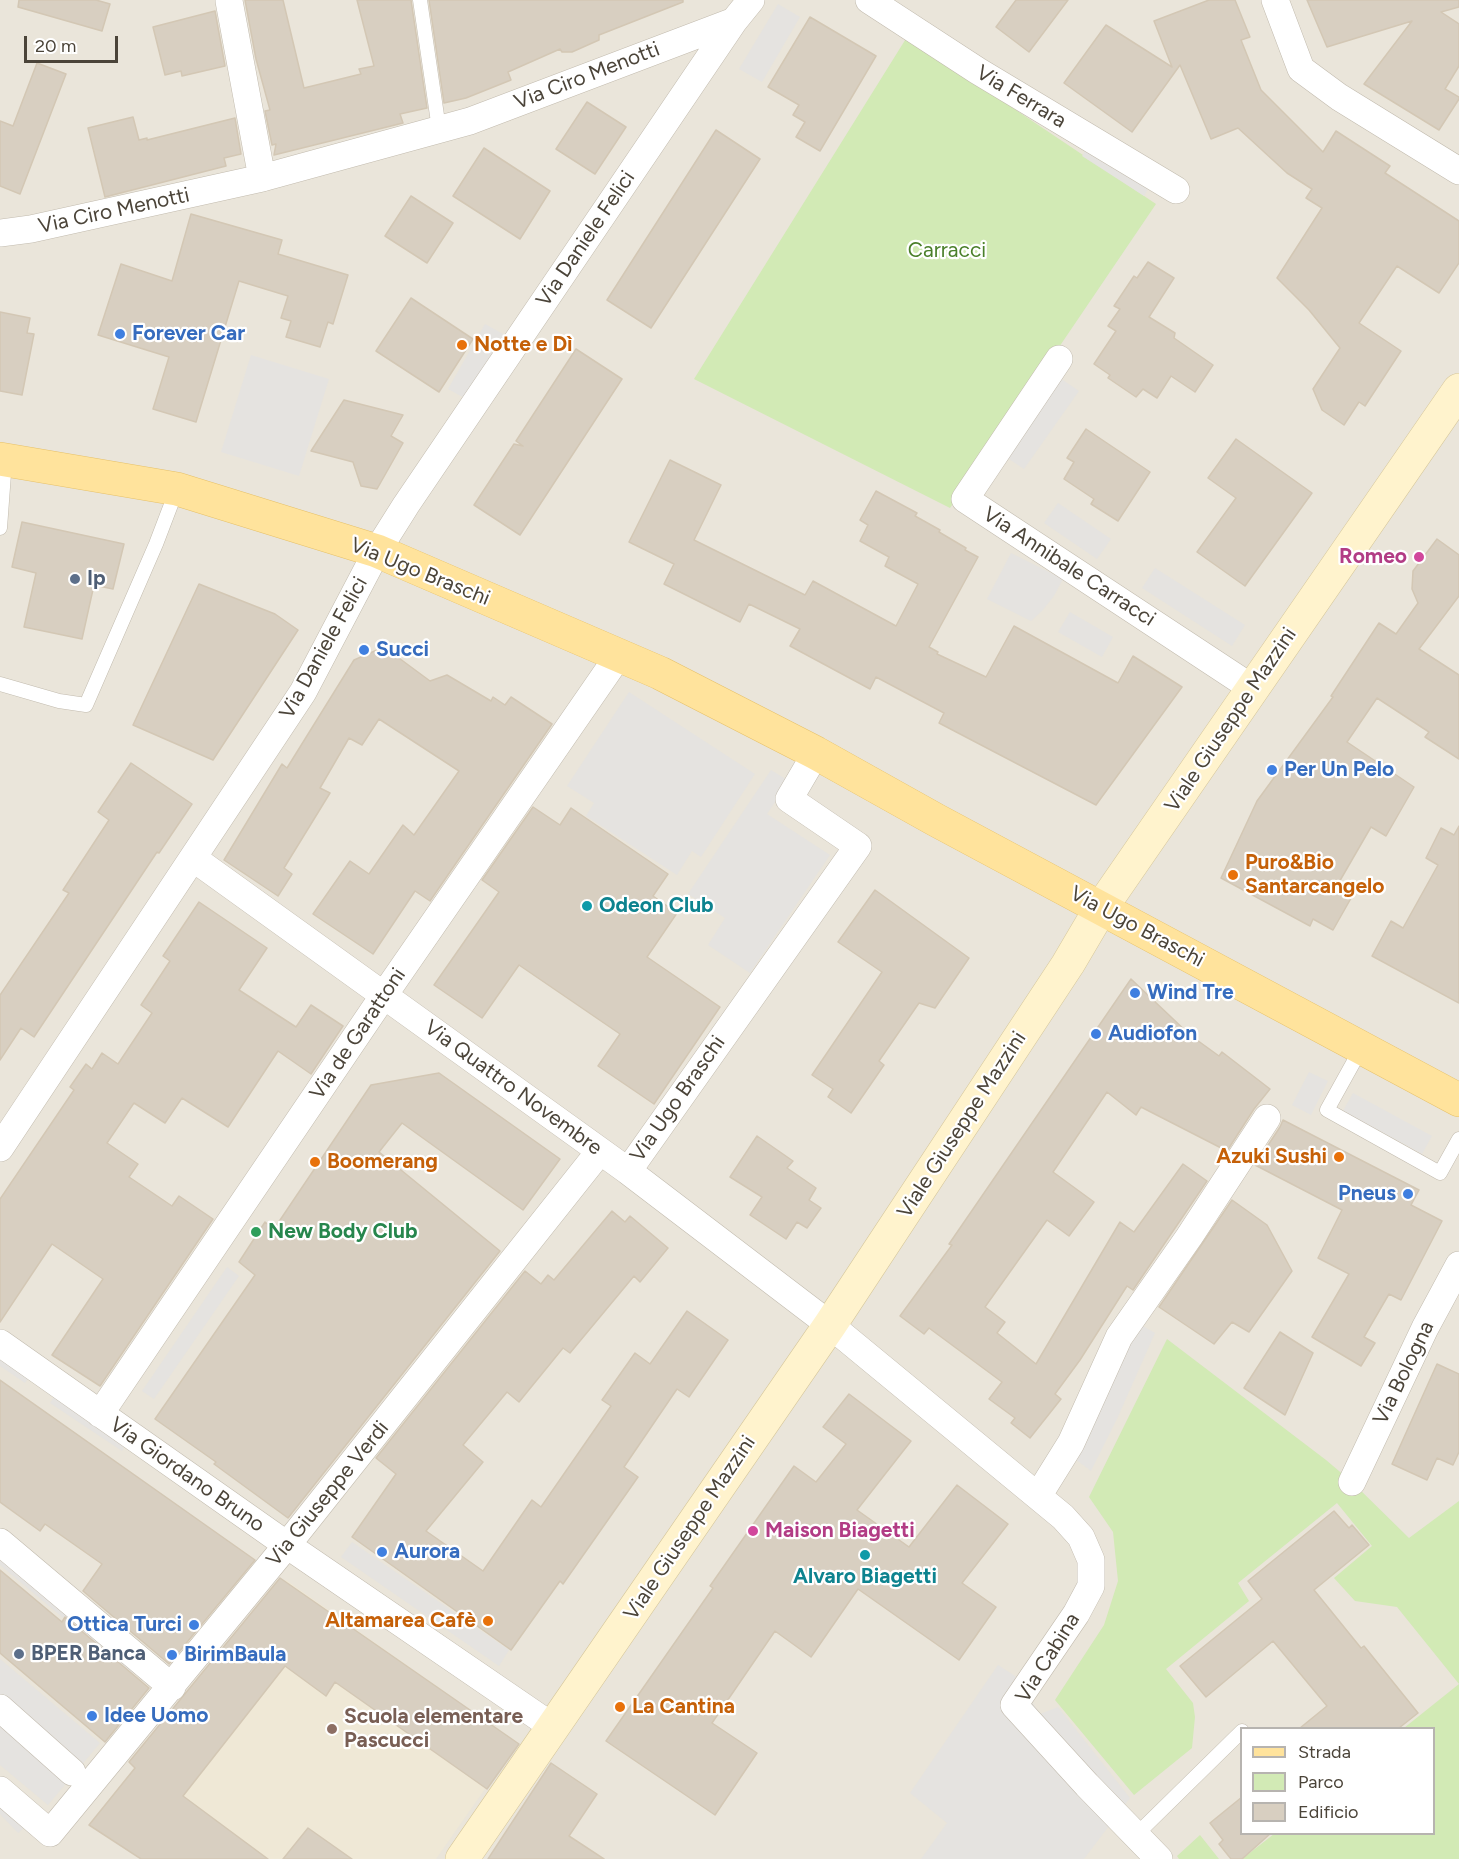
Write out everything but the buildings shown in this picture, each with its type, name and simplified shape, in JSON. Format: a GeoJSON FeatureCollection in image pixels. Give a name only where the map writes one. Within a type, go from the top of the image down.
{"type":"FeatureCollection","features":[{"type":"Feature","properties":{"kind":"main road","name":"Viale Giuseppe Mazzini"},"geometry":{"type":"LineString","coordinates":[[462,1859],[830,1325],[1068,964],[1101,908],[1459,390]]}},
{"type":"Feature","properties":{"kind":"main road","name":"Via Ugo Braschi"},"geometry":{"type":"LineString","coordinates":[[2,460],[177,489],[377,551],[660,673],[816,753],[946,826],[1459,1100]]}},
{"type":"Feature","properties":{"kind":"street","name":"Via Ferrara"},"geometry":{"type":"LineString","coordinates":[[869,0],[978,71],[1176,190]]}},
{"type":"Feature","properties":{"kind":"street"},"geometry":{"type":"LineString","coordinates":[[1275,0],[1301,69],[1339,97],[1459,171]]}},
{"type":"Feature","properties":{"kind":"street"},"geometry":{"type":"LineString","coordinates":[[229,2],[262,178]]}},
{"type":"Feature","properties":{"kind":"street","name":"Via Ciro Menotti"},"geometry":{"type":"LineString","coordinates":[[0,234],[262,178],[471,121],[742,10]]}},
{"type":"Feature","properties":{"kind":"street","name":"Via Daniele Felici"},"geometry":{"type":"LineString","coordinates":[[0,1148],[303,692],[377,551],[742,10]]}},
{"type":"Feature","properties":{"kind":"street","name":"Via Annibale Carracci"},"geometry":{"type":"LineString","coordinates":[[1059,359],[965,499],[1252,688]]}},
{"type":"Feature","properties":{"kind":"street","name":"Via de Garattoni"},"geometry":{"type":"LineString","coordinates":[[100,1414],[384,995],[619,656]]}},
{"type":"Feature","properties":{"kind":"street","name":"Via Ugo Braschi"},"geometry":{"type":"LineString","coordinates":[[628,1171],[858,846],[789,799],[816,753]]}},
{"type":"Feature","properties":{"kind":"street","name":"Via Quattro Novembre"},"geometry":{"type":"LineString","coordinates":[[193,858],[628,1171],[830,1325]]}},
{"type":"Feature","properties":{"kind":"street"},"geometry":{"type":"LineString","coordinates":[[1038,1496],[1071,1443],[1119,1337],[1268,1118]]}},
{"type":"Feature","properties":{"kind":"street","name":"Via Giuseppe Verdi"},"geometry":{"type":"LineString","coordinates":[[0,1790],[50,1833],[287,1545],[600,1151]]}},
{"type":"Feature","properties":{"kind":"street","name":"Via Bologna"},"geometry":{"type":"LineString","coordinates":[[1352,1482],[1425,1328],[1459,1265]]}},
{"type":"Feature","properties":{"kind":"street","name":"Via Cabina"},"geometry":{"type":"LineString","coordinates":[[830,1325],[1063,1517],[1081,1538],[1091,1560],[1091,1586],[1076,1614],[1014,1706],[1160,1859]]}},
{"type":"Feature","properties":{"kind":"street","name":"Via Giordano Bruno"},"geometry":{"type":"LineString","coordinates":[[0,1343],[287,1545],[553,1727]]}},
{"type":"Feature","properties":{"kind":"street"},"geometry":{"type":"LineString","coordinates":[[0,1542],[172,1687]]}},
{"type":"Feature","properties":{"kind":"street"},"geometry":{"type":"LineString","coordinates":[[0,1708],[72,1772]]}},
{"type":"Feature","properties":{"kind":"lane"},"geometry":{"type":"LineString","coordinates":[[420,0],[439,129]]}},
{"type":"Feature","properties":{"kind":"lane"},"geometry":{"type":"LineString","coordinates":[[0,528],[2,460]]}},
{"type":"Feature","properties":{"kind":"lane"},"geometry":{"type":"LineString","coordinates":[[0,684],[59,701],[86,705],[152,554],[177,489]]}},
{"type":"Feature","properties":{"kind":"lane"},"geometry":{"type":"LineString","coordinates":[[1362,1047],[1327,1110],[1440,1173],[1459,1139]]}},
{"type":"Feature","properties":{"kind":"lane"},"geometry":{"type":"LineString","coordinates":[[1136,1835],[1240,1733]]}},
{"type":"Feature","properties":{"kind":"shaded area"},"geometry":{"type":"Polygon","coordinates":[[[0,0],[1459,0],[1459,1859],[0,1859],[0,0]]]}},
{"type":"Feature","properties":{"kind":"shaded area"},"geometry":{"type":"Polygon","coordinates":[[[778,4],[800,17],[762,82],[739,69],[778,4]]]}},
{"type":"Feature","properties":{"kind":"shaded area"},"geometry":{"type":"Polygon","coordinates":[[[1088,147],[1149,187],[1144,196],[1082,156],[1088,147]]]}},
{"type":"Feature","properties":{"kind":"shaded area"},"geometry":{"type":"Polygon","coordinates":[[[485,324],[505,335],[468,400],[448,389],[485,324]]]}},
{"type":"Feature","properties":{"kind":"shaded area"},"geometry":{"type":"Polygon","coordinates":[[[251,355],[329,379],[299,476],[221,452],[251,355]]]}},
{"type":"Feature","properties":{"kind":"shaded area"},"geometry":{"type":"Polygon","coordinates":[[[1060,378],[1079,391],[1024,469],[1006,457],[1060,378]]]}},
{"type":"Feature","properties":{"kind":"shaded area"},"geometry":{"type":"Polygon","coordinates":[[[1058,503],[1111,539],[1097,559],[1044,523],[1058,503]]]}},
{"type":"Feature","properties":{"kind":"shaded area"},"geometry":{"type":"Polygon","coordinates":[[[1011,553],[1063,579],[1054,596],[1031,621],[987,599],[1011,553]]]}},
{"type":"Feature","properties":{"kind":"shaded area"},"geometry":{"type":"Polygon","coordinates":[[[1155,568],[1245,625],[1232,646],[1142,588],[1155,568]]]}},
{"type":"Feature","properties":{"kind":"shaded area"},"geometry":{"type":"Polygon","coordinates":[[[1070,612],[1113,637],[1102,657],[1058,632],[1070,612]]]}},
{"type":"Feature","properties":{"kind":"shaded area"},"geometry":{"type":"Polygon","coordinates":[[[629,692],[755,774],[701,857],[692,851],[677,875],[586,816],[594,803],[567,786],[629,692]]]}},
{"type":"Feature","properties":{"kind":"shaded area"},"geometry":{"type":"Polygon","coordinates":[[[771,770],[789,781],[767,814],[830,855],[750,973],[708,945],[725,918],[688,894],[771,770]]]}},
{"type":"Feature","properties":{"kind":"shaded area"},"geometry":{"type":"Polygon","coordinates":[[[1309,1072],[1328,1081],[1311,1115],[1292,1105],[1309,1072]]]}},
{"type":"Feature","properties":{"kind":"shaded area"},"geometry":{"type":"Polygon","coordinates":[[[1353,1093],[1432,1136],[1422,1154],[1343,1111],[1353,1093]]]}},
{"type":"Feature","properties":{"kind":"shaded area"},"geometry":{"type":"Polygon","coordinates":[[[227,1267],[239,1276],[154,1399],[142,1391],[227,1267]]]}},
{"type":"Feature","properties":{"kind":"shaded area"},"geometry":{"type":"Polygon","coordinates":[[[1141,1325],[1155,1333],[1091,1471],[1075,1459],[1126,1349],[1141,1325]]]}},
{"type":"Feature","properties":{"kind":"shaded area"},"geometry":{"type":"Polygon","coordinates":[[[0,1357],[29,1377],[25,1383],[0,1366],[0,1357]]]}},
{"type":"Feature","properties":{"kind":"shaded area"},"geometry":{"type":"Polygon","coordinates":[[[55,1395],[127,1443],[122,1451],[50,1403],[55,1395]]]}},
{"type":"Feature","properties":{"kind":"shaded area"},"geometry":{"type":"Polygon","coordinates":[[[352,1542],[509,1650],[499,1666],[341,1557],[352,1542]]]}},
{"type":"Feature","properties":{"kind":"shaded area"},"geometry":{"type":"Polygon","coordinates":[[[0,1552],[137,1667],[131,1675],[0,1565],[0,1552]]]}},
{"type":"Feature","properties":{"kind":"shaded area","name":"Scuola elementare Pascucci"},"geometry":{"type":"Polygon","coordinates":[[[286,1580],[517,1743],[436,1859],[141,1859],[89,1825],[286,1580]]]}},
{"type":"Feature","properties":{"kind":"shaded area"},"geometry":{"type":"Polygon","coordinates":[[[0,1659],[100,1743],[48,1805],[0,1765],[0,1659]]]}},
{"type":"Feature","properties":{"kind":"shaded area"},"geometry":{"type":"Polygon","coordinates":[[[998,1665],[1015,1676],[1040,1714],[1058,1707],[1130,1798],[1084,1859],[921,1859],[947,1823],[910,1793],[998,1665]]]}},
{"type":"Feature","properties":{"kind":"shaded area"},"geometry":{"type":"Polygon","coordinates":[[[0,1801],[25,1827],[18,1833],[0,1814],[0,1801]]]}},
{"type":"Feature","properties":{"kind":"green space","name":"Carracci"},"geometry":{"type":"Polygon","coordinates":[[[907,37],[1156,204],[950,508],[694,379],[907,37]]]}},
{"type":"Feature","properties":{"kind":"green space"},"geometry":{"type":"Polygon","coordinates":[[[1167,1339],[1326,1460],[1409,1538],[1459,1501],[1459,1684],[1397,1607],[1355,1601],[1334,1578],[1372,1546],[1337,1503],[1238,1583],[1249,1601],[1166,1669],[1193,1703],[1195,1717],[1192,1748],[1134,1795],[1055,1700],[1104,1625],[1118,1581],[1113,1532],[1089,1497],[1167,1339]]]}},
{"type":"Feature","properties":{"kind":"green space"},"geometry":{"type":"Polygon","coordinates":[[[1459,1684],[1459,1859],[1242,1859],[1273,1835],[1435,1835],[1435,1727],[1405,1727],[1459,1684]]]}},
{"type":"Feature","properties":{"kind":"green space"},"geometry":{"type":"Polygon","coordinates":[[[1200,1835],[1219,1859],[1179,1859],[1177,1856],[1200,1835]]]}},
{"type":"Feature","properties":{"kind":"place","name":"Forever Car"},"geometry":{"type":"Point","coordinates":[120,334]}},
{"type":"Feature","properties":{"kind":"place","name":"Notte e Dì"},"geometry":{"type":"Point","coordinates":[462,345]}},
{"type":"Feature","properties":{"kind":"place","name":"Romeo"},"geometry":{"type":"Point","coordinates":[1419,557]}},
{"type":"Feature","properties":{"kind":"place","name":"Ip"},"geometry":{"type":"Point","coordinates":[75,579]}},
{"type":"Feature","properties":{"kind":"place","name":"Succi"},"geometry":{"type":"Point","coordinates":[364,650]}},
{"type":"Feature","properties":{"kind":"place","name":"Per Un Pelo"},"geometry":{"type":"Point","coordinates":[1272,770]}},
{"type":"Feature","properties":{"kind":"place","name":"Puro&Bio Santarcangelo"},"geometry":{"type":"Point","coordinates":[1233,875]}},
{"type":"Feature","properties":{"kind":"place","name":"Odeon Club"},"geometry":{"type":"Point","coordinates":[587,906]}},
{"type":"Feature","properties":{"kind":"place","name":"Wind Tre"},"geometry":{"type":"Point","coordinates":[1135,993]}},
{"type":"Feature","properties":{"kind":"place","name":"Audiofon"},"geometry":{"type":"Point","coordinates":[1096,1034]}},
{"type":"Feature","properties":{"kind":"place","name":"Azuki Sushi"},"geometry":{"type":"Point","coordinates":[1339,1157]}},
{"type":"Feature","properties":{"kind":"place","name":"Boomerang"},"geometry":{"type":"Point","coordinates":[315,1162]}},
{"type":"Feature","properties":{"kind":"place","name":"Pneus"},"geometry":{"type":"Point","coordinates":[1408,1194]}},
{"type":"Feature","properties":{"kind":"place","name":"New Body Club"},"geometry":{"type":"Point","coordinates":[256,1232]}},
{"type":"Feature","properties":{"kind":"place","name":"Maison Biagetti"},"geometry":{"type":"Point","coordinates":[753,1531]}},
{"type":"Feature","properties":{"kind":"place","name":"Aurora"},"geometry":{"type":"Point","coordinates":[382,1552]}},
{"type":"Feature","properties":{"kind":"place","name":"Alvaro Biagetti"},"geometry":{"type":"Point","coordinates":[865,1555]}},
{"type":"Feature","properties":{"kind":"place","name":"Altamarea Cafè"},"geometry":{"type":"Point","coordinates":[488,1621]}},
{"type":"Feature","properties":{"kind":"place","name":"Ottica Turci"},"geometry":{"type":"Point","coordinates":[194,1625]}},
{"type":"Feature","properties":{"kind":"place","name":"BPER Banca"},"geometry":{"type":"Point","coordinates":[19,1654]}},
{"type":"Feature","properties":{"kind":"place","name":"BirimBaula"},"geometry":{"type":"Point","coordinates":[172,1655]}},
{"type":"Feature","properties":{"kind":"place","name":"La Cantina"},"geometry":{"type":"Point","coordinates":[620,1707]}},
{"type":"Feature","properties":{"kind":"place","name":"Idee Uomo"},"geometry":{"type":"Point","coordinates":[92,1716]}},
{"type":"Feature","properties":{"kind":"place","name":"Scuola elementare Pascucci"},"geometry":{"type":"Point","coordinates":[332,1729]}}]}
